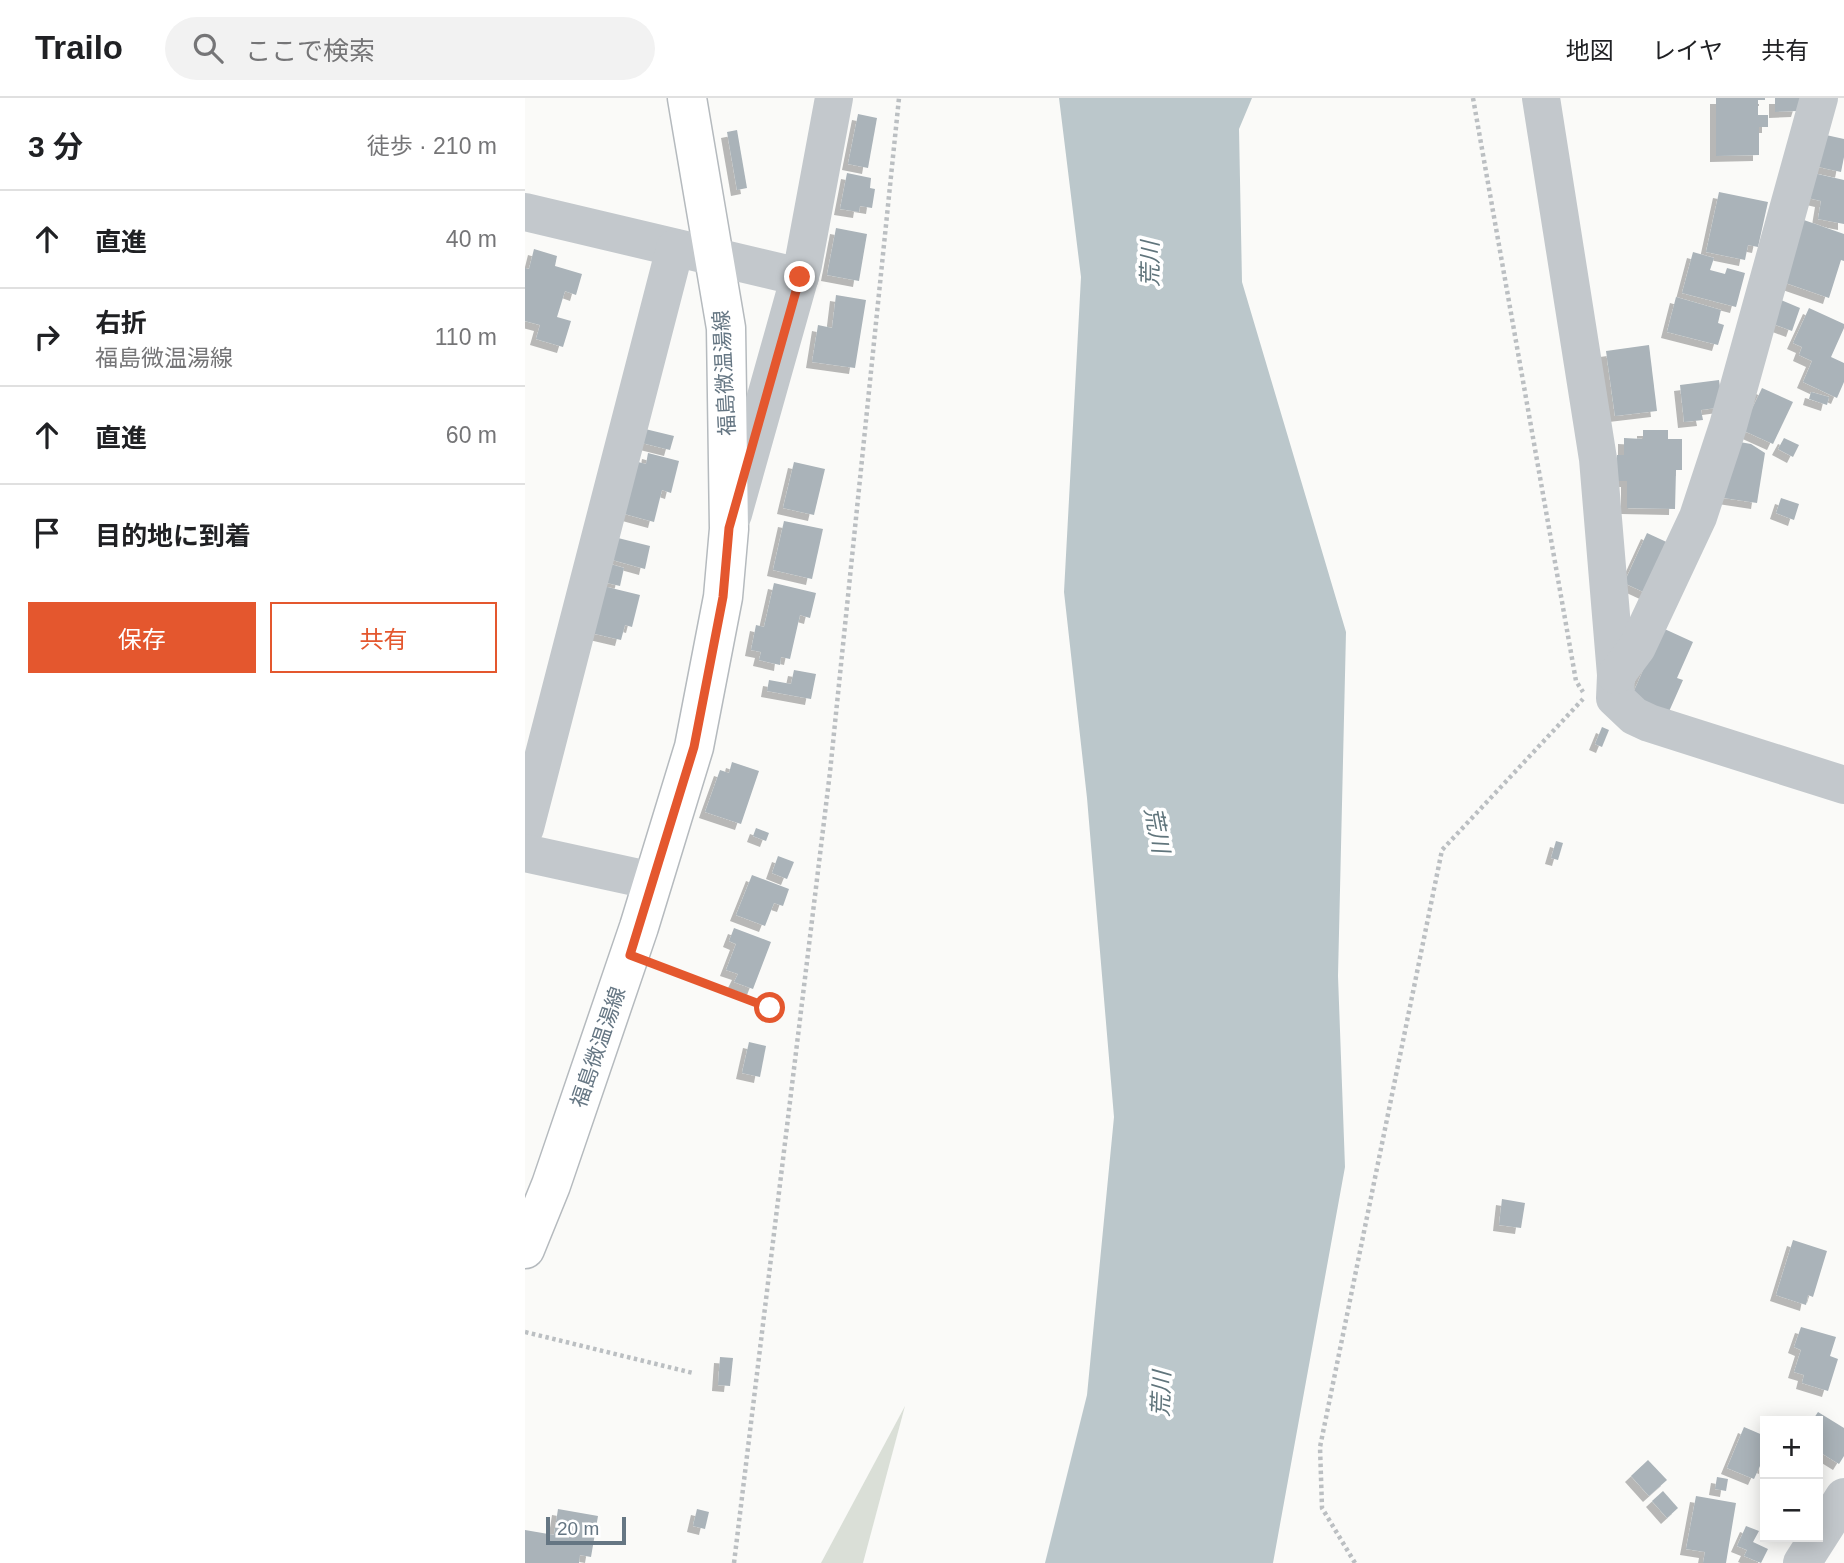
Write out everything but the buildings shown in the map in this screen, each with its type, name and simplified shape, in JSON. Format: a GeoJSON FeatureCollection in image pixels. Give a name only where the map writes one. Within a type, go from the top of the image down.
{"type":"FeatureCollection","features":[{"type":"Feature","properties":{"kind":"main road","name":"福島微温湯線"},"geometry":{"type":"LineString","coordinates":[[525,1249],[551,1185],[630,955],[694,747],[723,597],[729,528],[726,328],[687,98]]}},
{"type":"Feature","properties":{"kind":"street"},"geometry":{"type":"LineString","coordinates":[[729,528],[800,277],[834,98]]}},
{"type":"Feature","properties":{"kind":"street"},"geometry":{"type":"LineString","coordinates":[[1541,98],[1598,459],[1616,675],[1615,698],[1634,716],[1649,723],[1844,785]]}},
{"type":"Feature","properties":{"kind":"street"},"geometry":{"type":"LineString","coordinates":[[1616,675],[1637,647],[1698,517],[1728,426],[1819,98]]}},
{"type":"Feature","properties":{"kind":"street"},"geometry":{"type":"LineString","coordinates":[[525,212],[800,277]]}},
{"type":"Feature","properties":{"kind":"street"},"geometry":{"type":"LineString","coordinates":[[525,828],[675,248]]}},
{"type":"Feature","properties":{"kind":"street"},"geometry":{"type":"LineString","coordinates":[[525,853],[653,881]]}},
{"type":"Feature","properties":{"kind":"street"},"geometry":{"type":"LineString","coordinates":[[1802,1563],[1844,1497]]}},
{"type":"Feature","properties":{"kind":"path"},"geometry":{"type":"LineString","coordinates":[[734,1563],[830,772],[899,98]]}},
{"type":"Feature","properties":{"kind":"path"},"geometry":{"type":"LineString","coordinates":[[1355,1563],[1322,1508],[1320,1447],[1442,850],[1585,696],[1576,681],[1473,98]]}},
{"type":"Feature","properties":{"kind":"path"},"geometry":{"type":"LineString","coordinates":[[630,955],[770,1008]]}},
{"type":"Feature","properties":{"kind":"path"},"geometry":{"type":"LineString","coordinates":[[525,1332],[693,1373]]}},
{"type":"Feature","properties":{"kind":"shaded area"},"geometry":{"type":"Polygon","coordinates":[[[905,1406],[863,1563],[821,1563],[905,1406]]]}},
{"type":"Feature","properties":{"kind":"water","name":"荒川"},"geometry":{"type":"Polygon","coordinates":[[[1059,98],[1252,98],[1239,129],[1242,282],[1346,632],[1338,976],[1345,1167],[1273,1563],[1045,1563],[1087,1395],[1114,1117],[1087,798],[1064,592],[1081,277],[1059,98]]]}},
{"type":"Feature","properties":{"kind":"route"},"geometry":{"type":"LineString","coordinates":[[770,1008],[630,955],[694,747],[723,597],[729,528],[800,277]]}}]}
